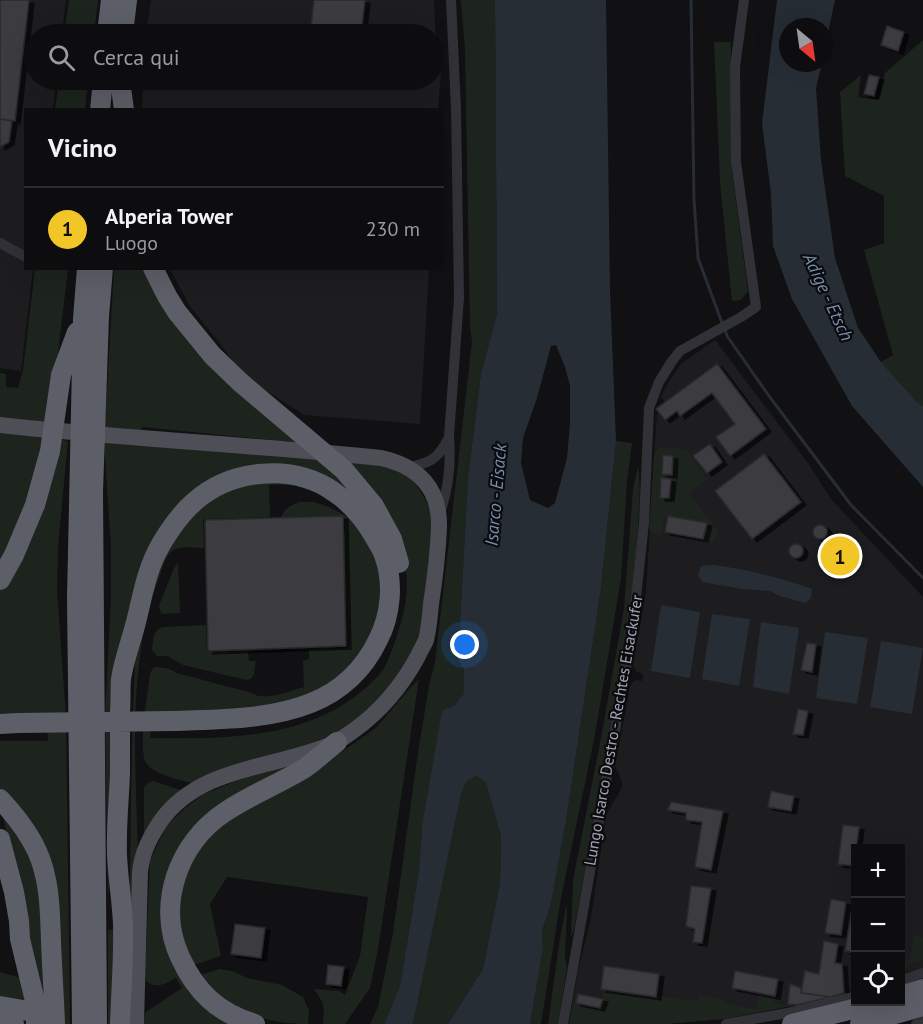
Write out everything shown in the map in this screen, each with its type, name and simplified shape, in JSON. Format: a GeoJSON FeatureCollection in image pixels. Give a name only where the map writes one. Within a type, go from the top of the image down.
{"type":"FeatureCollection","features":[{"type":"Feature","properties":{"kind":"highway"},"geometry":{"type":"LineString","coordinates":[[108,24],[111,0]]}},
{"type":"Feature","properties":{"kind":"highway"},"geometry":{"type":"LineString","coordinates":[[124,24],[127,0]]}},
{"type":"Feature","properties":{"kind":"highway"},"geometry":{"type":"LineString","coordinates":[[100,108],[102,90]]}},
{"type":"Feature","properties":{"kind":"highway"},"geometry":{"type":"LineString","coordinates":[[115,108],[118,90]]}},
{"type":"Feature","properties":{"kind":"highway"},"geometry":{"type":"LineString","coordinates":[[120,90],[123,108]]}},
{"type":"Feature","properties":{"kind":"highway"},"geometry":{"type":"LineString","coordinates":[[82,1024],[77,598],[82,318],[87,270]]}},
{"type":"Feature","properties":{"kind":"highway"},"geometry":{"type":"LineString","coordinates":[[97,1024],[93,492],[103,270]]}},
{"type":"Feature","properties":{"kind":"highway"},"geometry":{"type":"LineString","coordinates":[[9,730],[273,726],[328,709],[369,678],[386,654],[402,601],[402,572],[392,539],[374,506],[344,470],[240,382],[212,355],[166,296],[154,270]]}},
{"type":"Feature","properties":{"kind":"highway"},"geometry":{"type":"LineString","coordinates":[[0,580],[14,555],[35,505],[50,451],[61,375],[82,318]]}},
{"type":"Feature","properties":{"kind":"highway"},"geometry":{"type":"LineString","coordinates":[[120,1024],[123,924],[117,854],[121,681],[145,582],[155,556],[174,525],[194,502],[216,487],[236,478],[265,474],[292,476],[332,490],[363,518],[384,554],[388,573],[390,590],[384,628],[367,660],[353,677],[334,691],[314,702],[285,712],[166,727]]}},
{"type":"Feature","properties":{"kind":"highway"},"geometry":{"type":"LineString","coordinates":[[255,1024],[225,1011],[210,1001],[186,969],[172,935],[170,917],[170,897],[176,875],[186,852],[203,830],[224,812],[305,768],[337,742]]}},
{"type":"Feature","properties":{"kind":"highway"},"geometry":{"type":"LineString","coordinates":[[0,799],[27,831],[38,854],[45,878],[49,899],[55,1024]]}},
{"type":"Feature","properties":{"kind":"highway"},"geometry":{"type":"LineString","coordinates":[[0,839],[14,892],[20,939],[34,1001],[36,1024]]}},
{"type":"Feature","properties":{"kind":"highway"},"geometry":{"type":"LineString","coordinates":[[0,893],[20,939]]}},
{"type":"Feature","properties":{"kind":"highway"},"geometry":{"type":"LineString","coordinates":[[905,995],[923,990]]}},
{"type":"Feature","properties":{"kind":"highway"},"geometry":{"type":"LineString","coordinates":[[792,1024],[866,1006]]}},
{"type":"Feature","properties":{"kind":"highway"},"geometry":{"type":"LineString","coordinates":[[860,1024],[923,1006]]}},
{"type":"Feature","properties":{"kind":"highway"},"geometry":{"type":"LineString","coordinates":[[0,1022],[12,1016],[114,1024]]}},
{"type":"Feature","properties":{"kind":"main road"},"geometry":{"type":"LineString","coordinates":[[0,425],[381,458],[409,467],[435,496],[440,513],[437,564],[425,641],[413,665],[393,695],[368,721],[337,742],[312,752],[259,765],[203,785],[188,794],[167,813],[154,832],[142,856],[140,872],[136,1024]]}},
{"type":"Feature","properties":{"kind":"street"},"geometry":{"type":"LineString","coordinates":[[440,513],[446,495],[450,456],[449,436],[459,298],[456,109],[451,0]]}},
{"type":"Feature","properties":{"kind":"street","name":"Lungo Isarco Destro - Rechtes Eisackufer"},"geometry":{"type":"LineString","coordinates":[[563,1024],[632,635],[644,523],[649,408],[659,381],[680,351],[756,307],[736,162],[735,67],[744,0]]}},
{"type":"Feature","properties":{"kind":"street"},"geometry":{"type":"LineString","coordinates":[[0,243],[24,256]]}},
{"type":"Feature","properties":{"kind":"street"},"geometry":{"type":"LineString","coordinates":[[409,467],[434,459],[442,451],[449,436]]}},
{"type":"Feature","properties":{"kind":"street"},"geometry":{"type":"LineString","coordinates":[[905,979],[923,973]]}},
{"type":"Feature","properties":{"kind":"street"},"geometry":{"type":"LineString","coordinates":[[726,1024],[787,1013],[851,997]]}},
{"type":"Feature","properties":{"kind":"street"},"geometry":{"type":"LineString","coordinates":[[916,1024],[923,1022]]}},
{"type":"Feature","properties":{"kind":"shaded area"},"geometry":{"type":"Polygon","coordinates":[[[0,0],[66,0],[63,24],[24,24],[24,90],[55,90],[53,108],[24,108],[24,270],[33,270],[21,371],[0,368],[0,0]]]}},
{"type":"Feature","properties":{"kind":"shaded area"},"geometry":{"type":"Polygon","coordinates":[[[69,0],[98,0],[95,24],[65,24],[69,0]]]}},
{"type":"Feature","properties":{"kind":"shaded area"},"geometry":{"type":"Polygon","coordinates":[[[151,0],[434,0],[435,24],[147,24],[151,0]]]}},
{"type":"Feature","properties":{"kind":"shaded area"},"geometry":{"type":"Polygon","coordinates":[[[461,0],[495,0],[497,314],[481,373],[468,477],[458,660],[464,669],[464,693],[455,705],[422,827],[419,870],[400,986],[384,1024],[370,1024],[378,1007],[393,933],[417,759],[429,685],[435,663],[472,342],[465,50],[461,0]]]}},
{"type":"Feature","properties":{"kind":"shaded area"},"geometry":{"type":"Polygon","coordinates":[[[923,40],[923,406],[881,362],[893,355],[864,250],[884,243],[884,196],[845,176],[840,92],[861,75],[858,97],[878,100],[885,73],[923,40]]]}},
{"type":"Feature","properties":{"kind":"shaded area"},"geometry":{"type":"Polygon","coordinates":[[[714,42],[731,42],[731,165],[748,291],[741,300],[732,301],[720,182],[714,42]]]}},
{"type":"Feature","properties":{"kind":"shaded area"},"geometry":{"type":"Polygon","coordinates":[[[58,90],[87,90],[85,108],[55,108],[58,90]]]}},
{"type":"Feature","properties":{"kind":"shaded area"},"geometry":{"type":"Polygon","coordinates":[[[143,90],[440,90],[438,108],[142,108],[143,90]]]}},
{"type":"Feature","properties":{"kind":"shaded area"},"geometry":{"type":"Polygon","coordinates":[[[35,270],[68,270],[44,458],[0,570],[0,373],[6,374],[6,387],[18,388],[23,370],[35,270]]]}},
{"type":"Feature","properties":{"kind":"shaded area"},"geometry":{"type":"Polygon","coordinates":[[[114,270],[149,270],[162,299],[327,461],[366,506],[334,486],[236,475],[152,552],[115,771],[108,901],[105,716],[111,598],[111,547],[104,441],[114,270]],[[142,427],[139,443],[292,442],[142,427]]]}},
{"type":"Feature","properties":{"kind":"shaded area"},"geometry":{"type":"Polygon","coordinates":[[[171,270],[429,270],[420,424],[304,415],[243,376],[189,305],[171,270]]]}},
{"type":"Feature","properties":{"kind":"shaded area"},"geometry":{"type":"Polygon","coordinates":[[[715,340],[810,466],[831,499],[923,597],[923,968],[905,975],[905,844],[851,844],[851,991],[723,1019],[665,1024],[569,1024],[578,971],[591,918],[606,815],[622,788],[622,782],[615,766],[630,687],[637,680],[642,681],[643,674],[636,671],[633,664],[646,592],[657,414],[659,413],[656,409],[665,402],[661,397],[681,364],[715,340]]]}},
{"type":"Feature","properties":{"kind":"shaded area"},"geometry":{"type":"Polygon","coordinates":[[[58,439],[68,441],[58,547],[57,590],[66,717],[70,1024],[58,1024],[52,886],[0,793],[0,741],[48,741],[46,717],[0,719],[0,590],[37,525],[52,479],[58,439]]]}},
{"type":"Feature","properties":{"kind":"shaded area"},"geometry":{"type":"Polygon","coordinates":[[[616,441],[632,443],[627,481],[621,579],[595,735],[561,898],[541,1024],[530,1024],[543,949],[542,933],[551,902],[566,821],[601,588],[616,441]]]}},
{"type":"Feature","properties":{"kind":"shaded area"},"geometry":{"type":"Polygon","coordinates":[[[665,447],[686,449],[707,479],[689,493],[718,531],[712,543],[703,542],[706,523],[665,515],[661,535],[651,533],[649,528],[654,456],[658,449],[665,447]]]}},
{"type":"Feature","properties":{"kind":"shaded area"},"geometry":{"type":"Polygon","coordinates":[[[338,460],[384,463],[412,479],[428,505],[432,532],[424,610],[417,643],[393,683],[367,711],[336,734],[202,782],[183,781],[153,769],[146,763],[143,746],[150,673],[154,667],[167,668],[177,673],[257,695],[270,696],[304,687],[303,661],[309,659],[309,649],[348,648],[343,516],[281,517],[292,505],[300,502],[313,502],[329,507],[360,523],[379,553],[386,601],[363,661],[295,704],[152,717],[150,738],[231,737],[284,729],[334,710],[360,692],[383,670],[402,618],[407,591],[406,573],[399,554],[338,460]]]}},
{"type":"Feature","properties":{"kind":"shaded area"},"geometry":{"type":"Polygon","coordinates":[[[638,466],[640,490],[638,530],[627,629],[614,715],[571,937],[573,880],[624,608],[633,489],[638,466]]]}},
{"type":"Feature","properties":{"kind":"shaded area"},"geometry":{"type":"Polygon","coordinates":[[[272,478],[288,479],[318,489],[315,492],[282,484],[269,485],[270,517],[203,519],[204,548],[179,548],[170,553],[164,562],[149,608],[142,643],[136,714],[138,857],[133,1024],[124,1024],[129,915],[132,732],[138,627],[154,574],[164,552],[175,533],[189,516],[225,490],[247,482],[272,478]]]}},
{"type":"Feature","properties":{"kind":"shaded area"},"geometry":{"type":"Polygon","coordinates":[[[178,563],[180,613],[162,614],[159,606],[178,563]]]}},
{"type":"Feature","properties":{"kind":"shaded area"},"geometry":{"type":"Polygon","coordinates":[[[206,625],[207,652],[248,651],[249,661],[256,661],[251,679],[246,680],[183,665],[168,656],[157,656],[152,650],[154,636],[160,628],[206,625]]]}},
{"type":"Feature","properties":{"kind":"shaded area"},"geometry":{"type":"Polygon","coordinates":[[[419,679],[370,988],[345,1024],[323,1024],[323,1005],[314,989],[339,991],[345,995],[360,956],[368,897],[227,877],[210,904],[221,956],[191,966],[176,917],[189,861],[215,828],[327,762],[376,728],[419,679]]]}},
{"type":"Feature","properties":{"kind":"shaded area"},"geometry":{"type":"Polygon","coordinates":[[[289,765],[290,769],[194,836],[170,941],[239,1024],[143,1024],[146,1012],[182,988],[176,978],[165,984],[154,985],[146,981],[145,974],[150,861],[166,826],[204,794],[244,778],[289,765]]]}},
{"type":"Feature","properties":{"kind":"shaded area"},"geometry":{"type":"Polygon","coordinates":[[[476,776],[486,781],[501,837],[500,882],[483,969],[448,1024],[413,1024],[461,794],[467,781],[476,776]]]}},
{"type":"Feature","properties":{"kind":"shaded area"},"geometry":{"type":"Polygon","coordinates":[[[153,781],[184,791],[144,840],[144,787],[153,781]]]}},
{"type":"Feature","properties":{"kind":"shaded area"},"geometry":{"type":"Polygon","coordinates":[[[2,810],[13,821],[41,879],[49,1024],[19,891],[2,810]]]}},
{"type":"Feature","properties":{"kind":"shaded area"},"geometry":{"type":"Polygon","coordinates":[[[566,907],[565,957],[567,967],[558,1024],[548,1024],[559,944],[566,907]]]}},
{"type":"Feature","properties":{"kind":"shaded area"},"geometry":{"type":"Polygon","coordinates":[[[116,929],[116,1024],[108,1024],[108,930],[116,929]]]}},
{"type":"Feature","properties":{"kind":"shaded area"},"geometry":{"type":"Polygon","coordinates":[[[920,935],[923,938],[923,960],[905,967],[905,960],[910,960],[914,936],[920,935]]]}},
{"type":"Feature","properties":{"kind":"shaded area"},"geometry":{"type":"Polygon","coordinates":[[[220,969],[232,971],[247,978],[282,985],[303,997],[309,1011],[308,1024],[263,1019],[233,1006],[217,994],[200,975],[220,969]]]}},
{"type":"Feature","properties":{"kind":"shaded area"},"geometry":{"type":"Polygon","coordinates":[[[0,972],[21,978],[26,1002],[0,996],[0,972]]]}},
{"type":"Feature","properties":{"kind":"shaded area"},"geometry":{"type":"Polygon","coordinates":[[[603,989],[696,1001],[700,995],[725,999],[725,1003],[755,1009],[760,993],[775,996],[774,1003],[796,1005],[723,1019],[666,1024],[569,1024],[573,1002],[600,1008],[603,989]]]}},
{"type":"Feature","properties":{"kind":"water","name":"Isarco - Eisack"},"geometry":{"type":"Polygon","coordinates":[[[495,0],[606,0],[610,290],[616,441],[601,588],[566,821],[551,903],[542,932],[543,949],[530,1024],[448,1024],[483,969],[500,882],[501,837],[486,782],[476,776],[467,781],[461,794],[413,1024],[384,1024],[400,986],[419,870],[422,827],[442,711],[455,705],[464,693],[464,669],[458,660],[468,477],[481,373],[497,314],[495,0]],[[556,345],[551,346],[523,438],[521,463],[530,500],[548,508],[555,503],[567,458],[570,386],[556,345]]]}},
{"type":"Feature","properties":{"kind":"water","name":"Adige - Etsch"},"geometry":{"type":"Polygon","coordinates":[[[777,0],[835,0],[831,18],[779,18],[779,72],[820,72],[816,88],[821,160],[835,258],[858,328],[881,362],[923,406],[923,487],[852,406],[792,299],[773,246],[771,194],[762,123],[777,0]]]}},
{"type":"Feature","properties":{"kind":"water"},"geometry":{"type":"Polygon","coordinates":[[[713,565],[763,574],[812,589],[811,598],[805,603],[770,591],[702,582],[698,575],[701,566],[713,565]]]}},
{"type":"Feature","properties":{"kind":"water"},"geometry":{"type":"Polygon","coordinates":[[[661,605],[700,612],[690,678],[651,671],[661,605]]]}},
{"type":"Feature","properties":{"kind":"water"},"geometry":{"type":"Polygon","coordinates":[[[712,614],[750,619],[739,686],[702,679],[712,614]]]}},
{"type":"Feature","properties":{"kind":"water"},"geometry":{"type":"Polygon","coordinates":[[[761,622],[799,628],[789,694],[753,687],[761,622]]]}},
{"type":"Feature","properties":{"kind":"water"},"geometry":{"type":"Polygon","coordinates":[[[825,632],[868,638],[857,704],[816,698],[825,632]]]}},
{"type":"Feature","properties":{"kind":"water"},"geometry":{"type":"Polygon","coordinates":[[[881,641],[923,648],[912,714],[870,707],[881,641]]]}},
{"type":"Feature","properties":{"kind":"building"},"geometry":{"type":"Polygon","coordinates":[[[0,0],[29,0],[26,24],[24,24],[15,121],[0,119],[0,0]]]}},
{"type":"Feature","properties":{"kind":"building"},"geometry":{"type":"Polygon","coordinates":[[[314,0],[365,0],[362,24],[311,24],[314,0]]]}},
{"type":"Feature","properties":{"kind":"building"},"geometry":{"type":"Polygon","coordinates":[[[887,26],[904,32],[898,51],[881,45],[887,26]]]}},
{"type":"Feature","properties":{"kind":"building"},"geometry":{"type":"Polygon","coordinates":[[[869,75],[879,77],[874,96],[864,94],[869,75]]]}},
{"type":"Feature","properties":{"kind":"building"},"geometry":{"type":"Polygon","coordinates":[[[0,119],[12,121],[9,142],[0,147],[0,119]]]}},
{"type":"Feature","properties":{"kind":"building"},"geometry":{"type":"Polygon","coordinates":[[[717,364],[766,429],[730,456],[716,437],[735,424],[712,393],[680,416],[677,411],[665,420],[656,409],[717,364]]]}},
{"type":"Feature","properties":{"kind":"building"},"geometry":{"type":"Polygon","coordinates":[[[710,444],[722,462],[707,473],[693,456],[710,444]]]}},
{"type":"Feature","properties":{"kind":"building"},"geometry":{"type":"Polygon","coordinates":[[[764,454],[801,502],[752,539],[715,491],[764,454]]]}},
{"type":"Feature","properties":{"kind":"building"},"geometry":{"type":"Polygon","coordinates":[[[663,455],[673,456],[672,475],[662,474],[663,455]]]}},
{"type":"Feature","properties":{"kind":"building"},"geometry":{"type":"Polygon","coordinates":[[[661,478],[671,479],[669,498],[660,498],[661,478]]]}},
{"type":"Feature","properties":{"kind":"building"},"geometry":{"type":"Polygon","coordinates":[[[343,516],[346,646],[208,651],[205,520],[343,516]]]}},
{"type":"Feature","properties":{"kind":"building"},"geometry":{"type":"Polygon","coordinates":[[[668,516],[707,523],[703,539],[665,532],[668,516]]]}},
{"type":"Feature","properties":{"kind":"building"},"geometry":{"type":"Polygon","coordinates":[[[820,525],[825,527],[827,532],[825,537],[820,539],[815,537],[813,532],[815,527],[820,525]]]}},
{"type":"Feature","properties":{"kind":"building"},"geometry":{"type":"Polygon","coordinates":[[[840,539],[851,544],[856,555],[851,566],[840,571],[829,566],[824,555],[829,544],[840,539]]]}},
{"type":"Feature","properties":{"kind":"building"},"geometry":{"type":"Polygon","coordinates":[[[793,544],[799,544],[803,551],[799,558],[793,558],[789,554],[789,548],[793,544]]]}},
{"type":"Feature","properties":{"kind":"building"},"geometry":{"type":"Polygon","coordinates":[[[807,643],[816,644],[812,672],[801,670],[807,643]]]}},
{"type":"Feature","properties":{"kind":"building"},"geometry":{"type":"Polygon","coordinates":[[[798,709],[808,711],[803,735],[793,734],[798,709]]]}},
{"type":"Feature","properties":{"kind":"building"},"geometry":{"type":"Polygon","coordinates":[[[771,791],[794,796],[791,811],[768,807],[771,791]]]}},
{"type":"Feature","properties":{"kind":"building"},"geometry":{"type":"Polygon","coordinates":[[[671,802],[723,811],[711,870],[695,867],[702,822],[686,820],[686,813],[668,810],[671,802]]]}},
{"type":"Feature","properties":{"kind":"building"},"geometry":{"type":"Polygon","coordinates":[[[843,825],[859,827],[857,844],[851,844],[851,866],[838,864],[843,825]]]}},
{"type":"Feature","properties":{"kind":"building"},"geometry":{"type":"Polygon","coordinates":[[[691,886],[711,888],[702,943],[693,942],[695,929],[686,926],[691,886]]]}},
{"type":"Feature","properties":{"kind":"building"},"geometry":{"type":"Polygon","coordinates":[[[831,899],[846,902],[841,935],[825,933],[831,899]]]}},
{"type":"Feature","properties":{"kind":"building"},"geometry":{"type":"Polygon","coordinates":[[[851,914],[851,952],[845,951],[851,914]]]}},
{"type":"Feature","properties":{"kind":"building"},"geometry":{"type":"Polygon","coordinates":[[[235,924],[265,928],[261,958],[231,954],[235,924]]]}},
{"type":"Feature","properties":{"kind":"building"},"geometry":{"type":"Polygon","coordinates":[[[824,941],[838,944],[835,963],[842,964],[844,993],[830,997],[801,993],[805,971],[819,974],[824,941]]]}},
{"type":"Feature","properties":{"kind":"building"},"geometry":{"type":"Polygon","coordinates":[[[328,965],[344,967],[341,986],[326,984],[328,965]]]}},
{"type":"Feature","properties":{"kind":"building"},"geometry":{"type":"Polygon","coordinates":[[[604,966],[659,974],[656,997],[601,989],[604,966]]]}},
{"type":"Feature","properties":{"kind":"building"},"geometry":{"type":"Polygon","coordinates":[[[735,971],[778,979],[775,996],[732,988],[735,971]]]}},
{"type":"Feature","properties":{"kind":"building"},"geometry":{"type":"Polygon","coordinates":[[[790,984],[801,988],[801,993],[830,997],[796,1005],[788,1004],[790,984]]]}},
{"type":"Feature","properties":{"kind":"building"},"geometry":{"type":"Polygon","coordinates":[[[578,994],[603,999],[600,1008],[576,1003],[578,994]]]}},
{"type":"Feature","properties":{"kind":"waterway"},"geometry":{"type":"LineString","coordinates":[[691,0],[694,199],[698,258],[722,323]]}},
{"type":"Feature","properties":{"kind":"waterway"},"geometry":{"type":"LineString","coordinates":[[725,329],[727,336],[769,396],[851,505],[923,578]]}},
{"type":"Feature","properties":{"kind":"place","name":"Alperia Tower"},"geometry":{"type":"Point","coordinates":[840,556]}}]}
